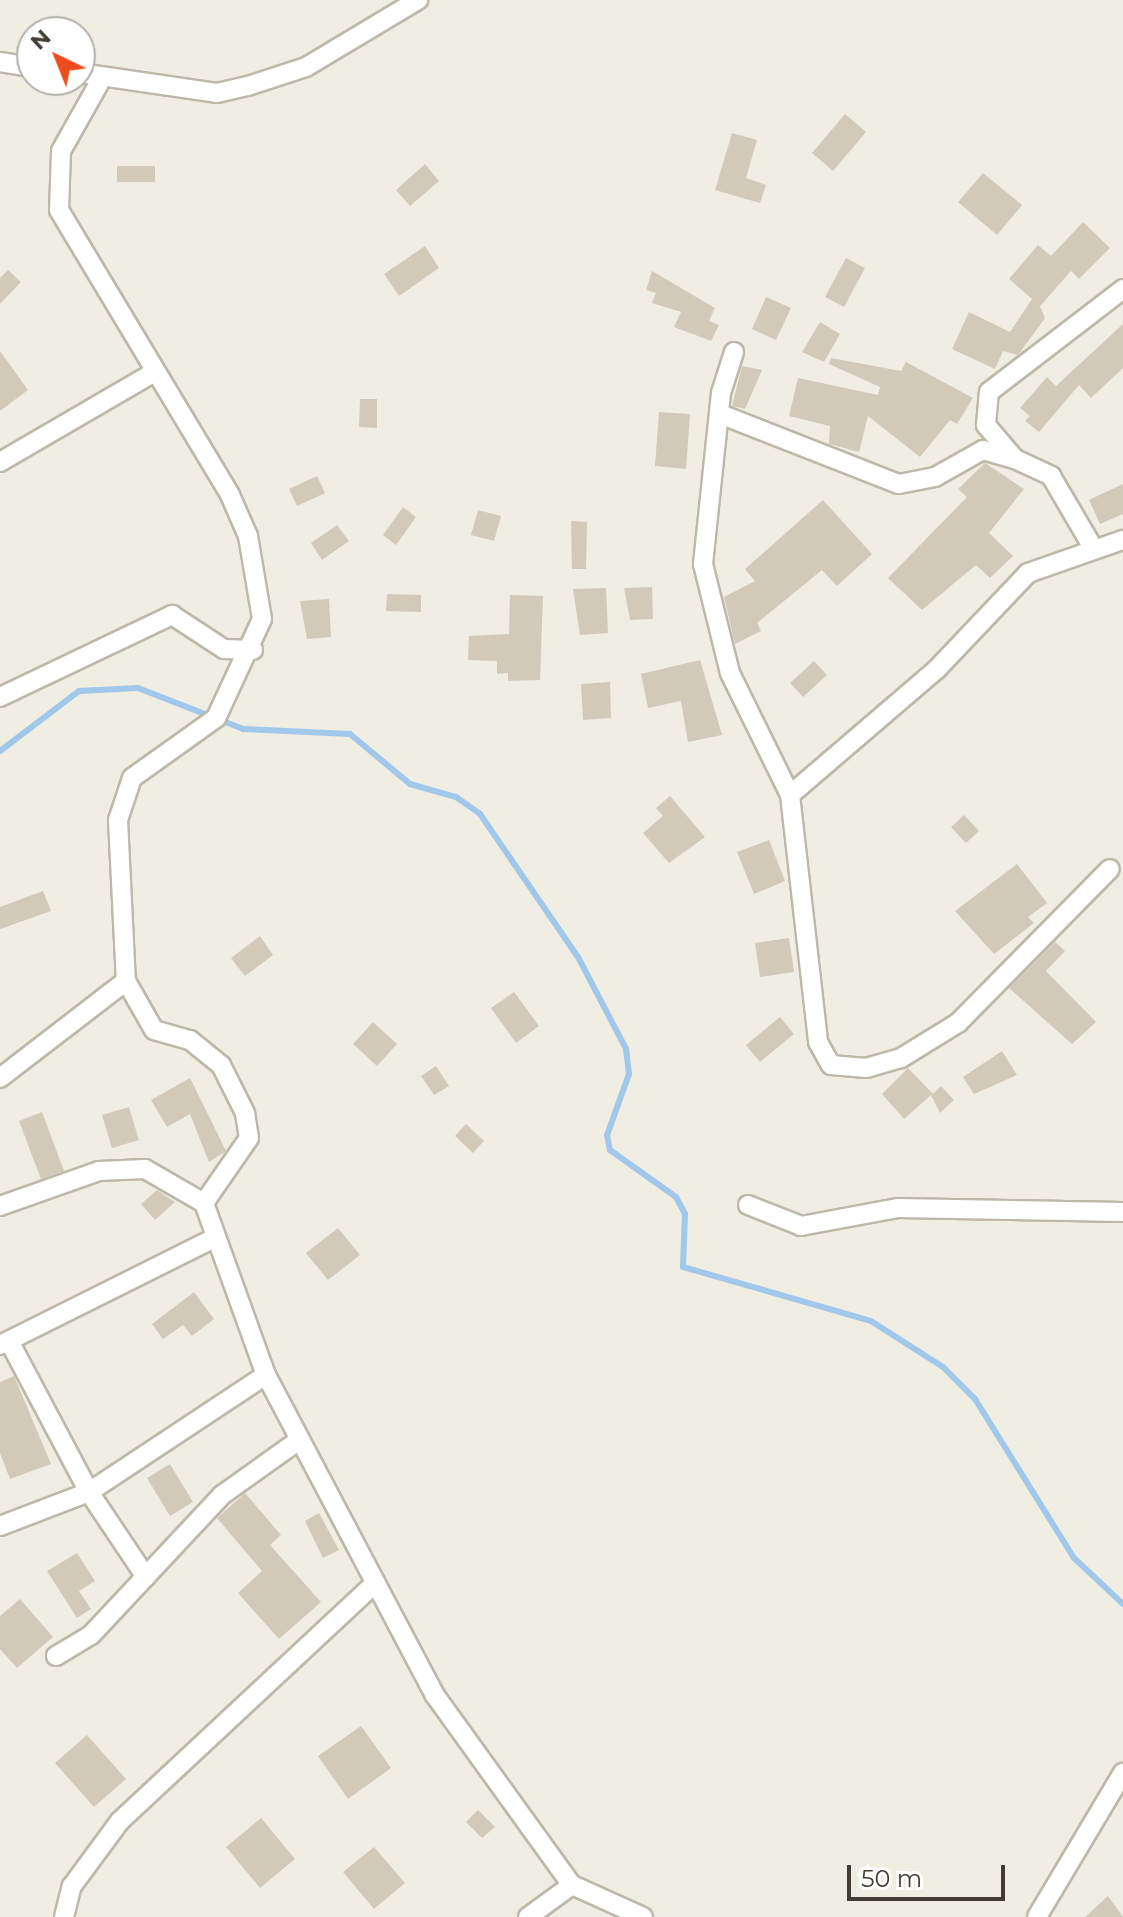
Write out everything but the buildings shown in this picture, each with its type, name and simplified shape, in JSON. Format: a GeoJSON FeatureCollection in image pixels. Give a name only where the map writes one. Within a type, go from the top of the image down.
{"type":"FeatureCollection","features":[{"type":"Feature","properties":{"kind":"street"},"geometry":{"type":"LineString","coordinates":[[96,77],[217,93],[248,86],[306,67],[418,0]]}},
{"type":"Feature","properties":{"kind":"street"},"geometry":{"type":"LineString","coordinates":[[102,78],[61,151],[59,210],[248,536],[262,619],[253,650],[216,718],[132,778],[118,820],[126,981],[154,1030],[190,1040],[221,1065],[245,1113],[249,1138],[204,1203]]}},
{"type":"Feature","properties":{"kind":"street"},"geometry":{"type":"LineString","coordinates":[[1015,459],[986,425],[989,392],[1123,289]]}},
{"type":"Feature","properties":{"kind":"street"},"geometry":{"type":"LineString","coordinates":[[734,352],[720,414],[703,564],[711,619],[790,795],[818,1042],[831,1065],[866,1068],[901,1058],[958,1023],[1110,869]]}},
{"type":"Feature","properties":{"kind":"street"},"geometry":{"type":"LineString","coordinates":[[0,462],[153,373]]}},
{"type":"Feature","properties":{"kind":"street"},"geometry":{"type":"LineString","coordinates":[[720,414],[899,484],[935,477],[983,450],[1015,459],[1051,476],[1092,546]]}},
{"type":"Feature","properties":{"kind":"street"},"geometry":{"type":"LineString","coordinates":[[790,795],[937,669],[1028,573],[1092,546],[1123,540]]}},
{"type":"Feature","properties":{"kind":"street"},"geometry":{"type":"LineString","coordinates":[[0,697],[172,615],[224,649],[253,650]]}},
{"type":"Feature","properties":{"kind":"street"},"geometry":{"type":"LineString","coordinates":[[0,1078],[126,981]]}},
{"type":"Feature","properties":{"kind":"street"},"geometry":{"type":"LineString","coordinates":[[0,1206],[99,1171],[145,1169],[204,1203],[213,1239],[266,1375],[442,1706],[572,1885],[643,1917]]}},
{"type":"Feature","properties":{"kind":"street"},"geometry":{"type":"LineString","coordinates":[[748,1205],[801,1226],[898,1208],[1123,1212]]}},
{"type":"Feature","properties":{"kind":"street"},"geometry":{"type":"LineString","coordinates":[[146,1577],[89,1492],[4,1343],[213,1239]]}},
{"type":"Feature","properties":{"kind":"street"},"geometry":{"type":"LineString","coordinates":[[0,1526],[89,1492],[266,1375]]}},
{"type":"Feature","properties":{"kind":"street"},"geometry":{"type":"LineString","coordinates":[[56,1656],[91,1635],[222,1495],[299,1440]]}},
{"type":"Feature","properties":{"kind":"street"},"geometry":{"type":"LineString","coordinates":[[64,1917],[72,1886],[120,1821],[375,1583]]}},
{"type":"Feature","properties":{"kind":"street"},"geometry":{"type":"LineString","coordinates":[[1037,1917],[1123,1773]]}},
{"type":"Feature","properties":{"kind":"street"},"geometry":{"type":"LineString","coordinates":[[528,1917],[572,1885]]}},
{"type":"Feature","properties":{"kind":"waterway"},"geometry":{"type":"LineString","coordinates":[[0,751],[79,691],[138,688],[243,729],[350,734],[410,784],[456,797],[480,814],[578,957],[626,1049],[629,1074],[607,1135],[610,1150],[676,1197],[685,1214],[683,1267],[871,1321],[943,1367],[975,1399],[1074,1558],[1123,1604]]}}]}
